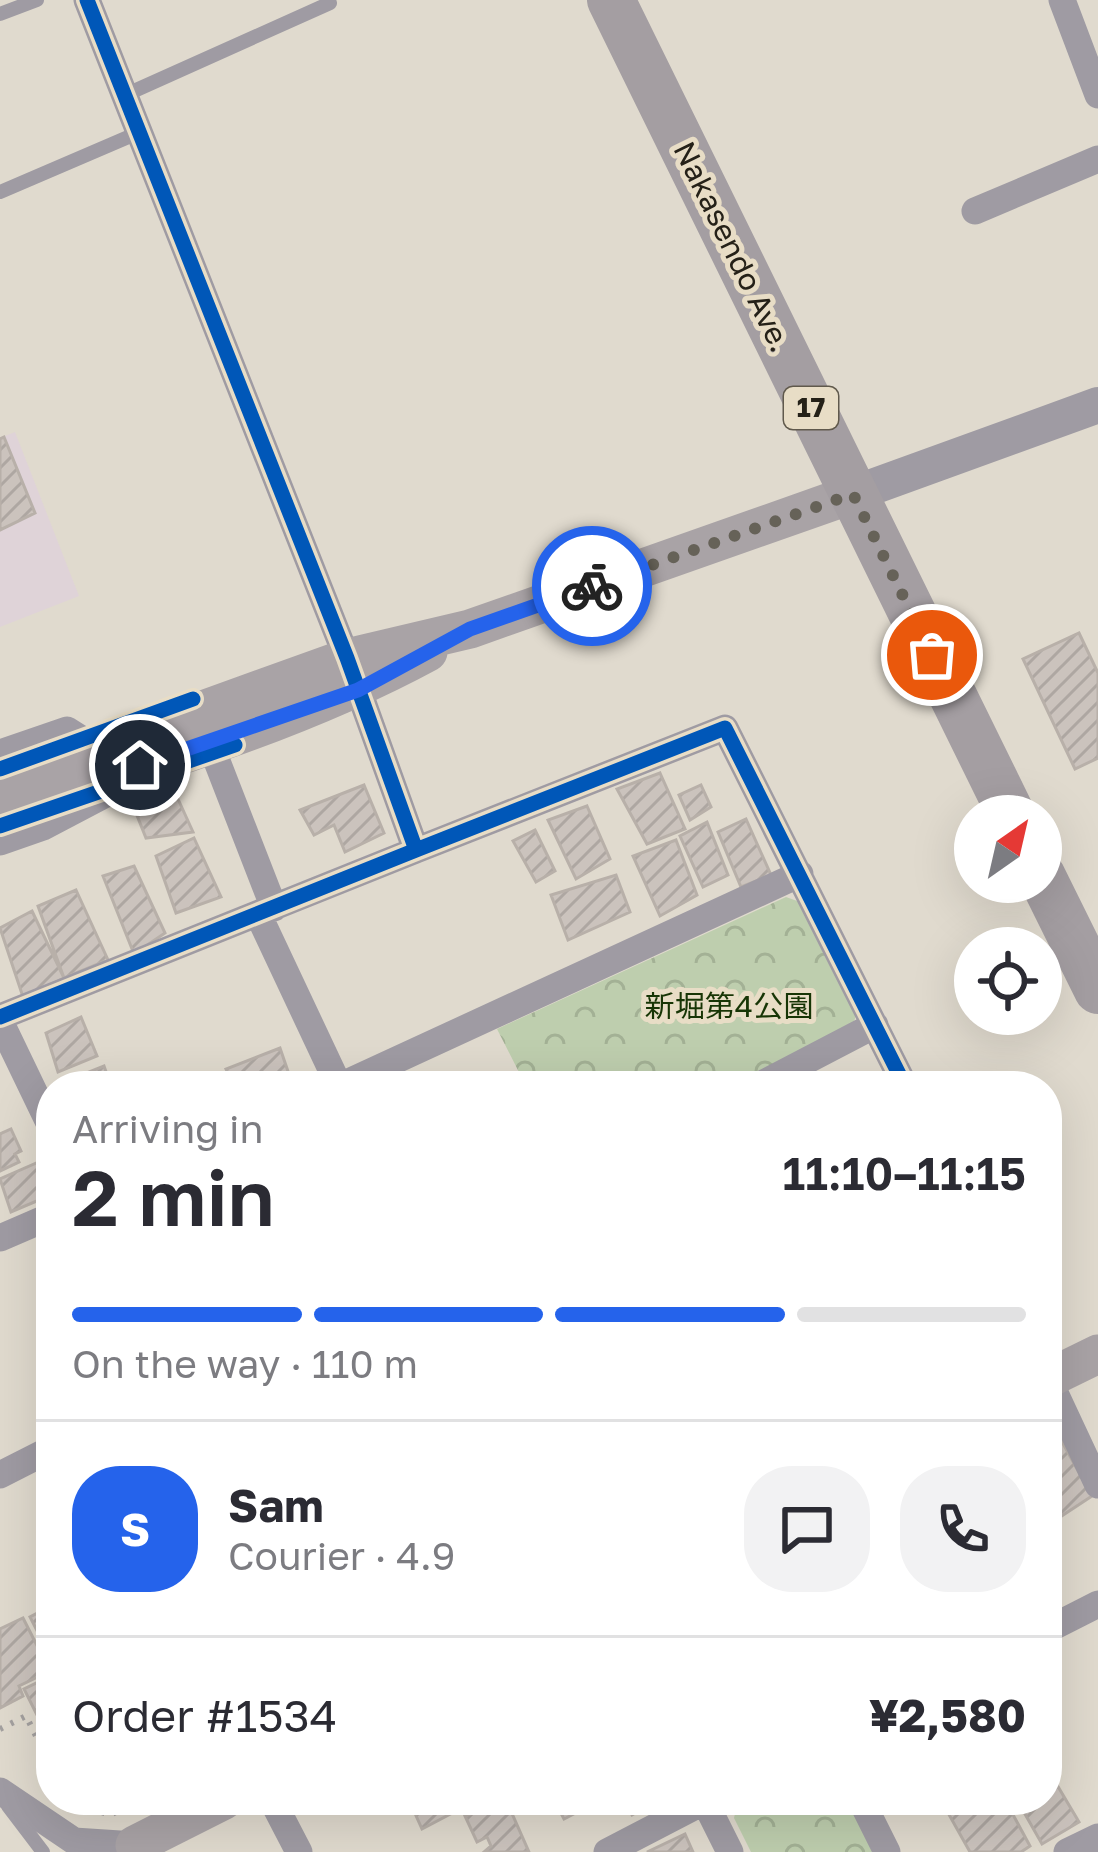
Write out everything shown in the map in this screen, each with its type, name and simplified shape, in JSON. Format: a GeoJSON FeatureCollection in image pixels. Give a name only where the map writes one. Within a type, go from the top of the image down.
{"type":"FeatureCollection","features":[{"type":"Feature","properties":{"kind":"highway","name":"Nakasendo Ave."},"geometry":{"type":"LineString","coordinates":[[611,0],[1002,795]]}},
{"type":"Feature","properties":{"kind":"highway"},"geometry":{"type":"LineString","coordinates":[[1055,903],[1098,991]]}},
{"type":"Feature","properties":{"kind":"main road"},"geometry":{"type":"LineString","coordinates":[[0,806],[101,763],[853,494]]}},
{"type":"Feature","properties":{"kind":"main road"},"geometry":{"type":"LineString","coordinates":[[0,790],[101,763]]}},
{"type":"Feature","properties":{"kind":"main road"},"geometry":{"type":"LineString","coordinates":[[1062,1371],[1098,1354]]}},
{"type":"Feature","properties":{"kind":"main road"},"geometry":{"type":"LineString","coordinates":[[127,1836],[184,1815]]}},
{"type":"Feature","properties":{"kind":"street"},"geometry":{"type":"LineString","coordinates":[[87,0],[352,674],[416,850]]}},
{"type":"Feature","properties":{"kind":"street"},"geometry":{"type":"LineString","coordinates":[[1062,0],[1097,88]]}},
{"type":"Feature","properties":{"kind":"street"},"geometry":{"type":"LineString","coordinates":[[975,211],[1098,159]]}},
{"type":"Feature","properties":{"kind":"street"},"geometry":{"type":"LineString","coordinates":[[853,494],[1095,413]]}},
{"type":"Feature","properties":{"kind":"street"},"geometry":{"type":"LineString","coordinates":[[0,842],[43,827],[204,726],[266,912],[333,1071]]}},
{"type":"Feature","properties":{"kind":"street"},"geometry":{"type":"LineString","coordinates":[[36,1095],[0,1019],[725,728],[898,1071]]}},
{"type":"Feature","properties":{"kind":"street"},"geometry":{"type":"LineString","coordinates":[[0,753],[67,730],[101,763]]}},
{"type":"Feature","properties":{"kind":"street"},"geometry":{"type":"LineString","coordinates":[[372,1071],[800,874]]}},
{"type":"Feature","properties":{"kind":"street"},"geometry":{"type":"LineString","coordinates":[[786,1071],[875,1024]]}},
{"type":"Feature","properties":{"kind":"street"},"geometry":{"type":"LineString","coordinates":[[0,1238],[36,1222]]}},
{"type":"Feature","properties":{"kind":"street"},"geometry":{"type":"LineString","coordinates":[[1062,1408],[1098,1485]]}},
{"type":"Feature","properties":{"kind":"street"},"geometry":{"type":"LineString","coordinates":[[0,1475],[36,1457]]}},
{"type":"Feature","properties":{"kind":"street"},"geometry":{"type":"LineString","coordinates":[[1062,1622],[1098,1604]]}},
{"type":"Feature","properties":{"kind":"street"},"geometry":{"type":"LineString","coordinates":[[0,1794],[74,1841],[127,1836]]}},
{"type":"Feature","properties":{"kind":"street"},"geometry":{"type":"LineString","coordinates":[[280,1815],[299,1852]]}},
{"type":"Feature","properties":{"kind":"street"},"geometry":{"type":"LineString","coordinates":[[607,1852],[677,1815]]}},
{"type":"Feature","properties":{"kind":"street"},"geometry":{"type":"LineString","coordinates":[[712,1815],[730,1852]]}},
{"type":"Feature","properties":{"kind":"street"},"geometry":{"type":"LineString","coordinates":[[868,1815],[887,1852]]}},
{"type":"Feature","properties":{"kind":"street"},"geometry":{"type":"LineString","coordinates":[[1067,1852],[1098,1837]]}},
{"type":"Feature","properties":{"kind":"lane"},"geometry":{"type":"LineString","coordinates":[[0,14],[37,0]]}},
{"type":"Feature","properties":{"kind":"lane"},"geometry":{"type":"LineString","coordinates":[[125,95],[330,3]]}},
{"type":"Feature","properties":{"kind":"lane"},"geometry":{"type":"LineString","coordinates":[[0,191],[140,132]]}},
{"type":"Feature","properties":{"kind":"lane"},"geometry":{"type":"LineString","coordinates":[[0,1794],[44,1852]]}},
{"type":"Feature","properties":{"kind":"path"},"geometry":{"type":"LineString","coordinates":[[0,1729],[26,1716],[36,1736]]}},
{"type":"Feature","properties":{"kind":"shaded area"},"geometry":{"type":"Polygon","coordinates":[[[15,432],[79,596],[0,627],[0,438],[15,432]]]}},
{"type":"Feature","properties":{"kind":"green space","name":"新堀第4公園"},"geometry":{"type":"Polygon","coordinates":[[[786,897],[800,902],[856,1015],[852,1029],[770,1071],[518,1071],[497,1029],[786,897]]]}},
{"type":"Feature","properties":{"kind":"green space"},"geometry":{"type":"Polygon","coordinates":[[[859,1815],[878,1852],[751,1852],[734,1818],[859,1815]]]}},
{"type":"Feature","properties":{"kind":"building"},"geometry":{"type":"Polygon","coordinates":[[[4,437],[35,513],[0,530],[0,439],[4,437]]]}},
{"type":"Feature","properties":{"kind":"building"},"geometry":{"type":"Polygon","coordinates":[[[1079,633],[1098,673],[1098,758],[1075,769],[1023,659],[1079,633]]]}},
{"type":"Feature","properties":{"kind":"building"},"geometry":{"type":"Polygon","coordinates":[[[660,773],[685,829],[647,844],[617,789],[660,773]]]}},
{"type":"Feature","properties":{"kind":"building"},"geometry":{"type":"Polygon","coordinates":[[[364,785],[384,833],[345,852],[334,825],[314,835],[300,810],[364,785]]]}},
{"type":"Feature","properties":{"kind":"building"},"geometry":{"type":"Polygon","coordinates":[[[701,785],[711,807],[690,820],[679,795],[701,785]]]}},
{"type":"Feature","properties":{"kind":"building"},"geometry":{"type":"Polygon","coordinates":[[[173,788],[193,832],[146,838],[134,808],[173,788]]]}},
{"type":"Feature","properties":{"kind":"building"},"geometry":{"type":"Polygon","coordinates":[[[587,806],[610,859],[576,879],[548,820],[587,806]]]}},
{"type":"Feature","properties":{"kind":"building"},"geometry":{"type":"Polygon","coordinates":[[[746,819],[771,875],[741,887],[718,832],[746,819]]]}},
{"type":"Feature","properties":{"kind":"building"},"geometry":{"type":"Polygon","coordinates":[[[707,822],[728,875],[703,887],[680,836],[707,822]]]}},
{"type":"Feature","properties":{"kind":"building"},"geometry":{"type":"Polygon","coordinates":[[[535,830],[555,871],[536,882],[513,841],[535,830]]]}},
{"type":"Feature","properties":{"kind":"building"},"geometry":{"type":"Polygon","coordinates":[[[194,838],[221,897],[176,913],[156,856],[194,838]]]}},
{"type":"Feature","properties":{"kind":"building"},"geometry":{"type":"Polygon","coordinates":[[[676,840],[697,895],[660,916],[633,856],[676,840]]]}},
{"type":"Feature","properties":{"kind":"building"},"geometry":{"type":"Polygon","coordinates":[[[134,866],[165,933],[134,954],[103,876],[134,866]]]}},
{"type":"Feature","properties":{"kind":"building"},"geometry":{"type":"Polygon","coordinates":[[[616,875],[630,912],[568,940],[551,895],[616,875]]]}},
{"type":"Feature","properties":{"kind":"building"},"geometry":{"type":"Polygon","coordinates":[[[76,890],[108,960],[64,978],[38,906],[76,890]]]}},
{"type":"Feature","properties":{"kind":"building"},"geometry":{"type":"Polygon","coordinates":[[[32,911],[64,978],[23,997],[0,928],[32,911]]]}},
{"type":"Feature","properties":{"kind":"building"},"geometry":{"type":"Polygon","coordinates":[[[81,1017],[97,1056],[58,1071],[46,1033],[81,1017]]]}},
{"type":"Feature","properties":{"kind":"building"},"geometry":{"type":"Polygon","coordinates":[[[280,1048],[288,1071],[227,1071],[280,1048]]]}},
{"type":"Feature","properties":{"kind":"building"},"geometry":{"type":"Polygon","coordinates":[[[11,1129],[21,1151],[15,1154],[19,1162],[0,1171],[0,1134],[11,1129]]]}},
{"type":"Feature","properties":{"kind":"building"},"geometry":{"type":"Polygon","coordinates":[[[36,1163],[36,1201],[11,1212],[0,1179],[36,1163]]]}},
{"type":"Feature","properties":{"kind":"building"},"geometry":{"type":"Polygon","coordinates":[[[1062,1442],[1092,1496],[1062,1516],[1062,1442]]]}},
{"type":"Feature","properties":{"kind":"building"},"geometry":{"type":"Polygon","coordinates":[[[23,1618],[36,1644],[36,1678],[19,1686],[23,1696],[0,1708],[0,1629],[23,1618]]]}},
{"type":"Feature","properties":{"kind":"building"},"geometry":{"type":"Polygon","coordinates":[[[36,1683],[36,1713],[24,1689],[36,1683]]]}},
{"type":"Feature","properties":{"kind":"building"},"geometry":{"type":"Polygon","coordinates":[[[1062,1793],[1079,1822],[1042,1844],[1026,1815],[1062,1815],[1062,1793]]]}},
{"type":"Feature","properties":{"kind":"building"},"geometry":{"type":"Polygon","coordinates":[[[416,1815],[448,1815],[422,1829],[416,1815]]]}},
{"type":"Feature","properties":{"kind":"building"},"geometry":{"type":"Polygon","coordinates":[[[513,1815],[529,1852],[484,1852],[491,1846],[487,1837],[477,1842],[465,1816],[513,1815]]]}},
{"type":"Feature","properties":{"kind":"building"},"geometry":{"type":"Polygon","coordinates":[[[949,1815],[1013,1815],[1030,1846],[1021,1852],[970,1852],[949,1815]]]}},
{"type":"Feature","properties":{"kind":"building"},"geometry":{"type":"Polygon","coordinates":[[[685,1834],[693,1852],[647,1852],[685,1834]]]}},
{"type":"Feature","properties":{"kind":"cycle path"},"geometry":{"type":"LineString","coordinates":[[0,1017],[416,850],[347,658],[87,0]]}},
{"type":"Feature","properties":{"kind":"cycle path"},"geometry":{"type":"LineString","coordinates":[[0,769],[193,699]]}},
{"type":"Feature","properties":{"kind":"cycle path"},"geometry":{"type":"LineString","coordinates":[[416,850],[725,728],[897,1071]]}},
{"type":"Feature","properties":{"kind":"cycle path"},"geometry":{"type":"LineString","coordinates":[[0,826],[235,745]]}},
{"type":"Feature","properties":{"kind":"way so far"},"geometry":{"type":"LineString","coordinates":[[592,586],[853,494],[932,655]]}},
{"type":"Feature","properties":{"kind":"route"},"geometry":{"type":"LineString","coordinates":[[140,765],[358,690],[470,629],[592,586]]}}]}
